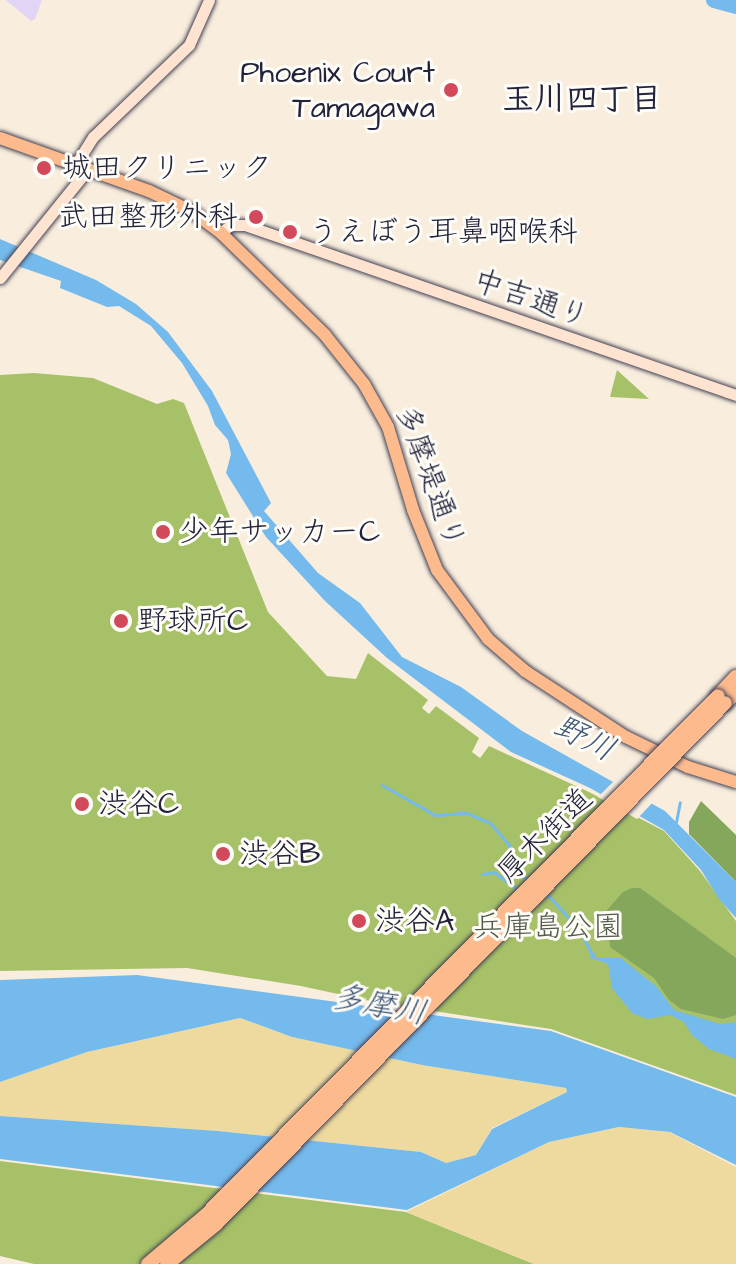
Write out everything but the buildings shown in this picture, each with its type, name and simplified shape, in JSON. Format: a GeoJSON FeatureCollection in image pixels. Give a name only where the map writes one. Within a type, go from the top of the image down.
{"type":"FeatureCollection","features":[{"type":"Feature","properties":{"kind":"highway","name":"厚木街道"},"geometry":{"type":"LineString","coordinates":[[148,1264],[205,1216],[736,677]]}},
{"type":"Feature","properties":{"kind":"highway","name":"厚木街道"},"geometry":{"type":"LineString","coordinates":[[167,1264],[216,1224],[736,692]]}},
{"type":"Feature","properties":{"kind":"main road","name":"多摩堤通り"},"geometry":{"type":"LineString","coordinates":[[0,138],[82,166],[177,204],[221,233],[333,344],[372,395],[388,427],[413,510],[437,570],[488,639],[525,671],[626,737],[688,767],[736,782]]}},
{"type":"Feature","properties":{"kind":"street"},"geometry":{"type":"LineString","coordinates":[[0,278],[35,237],[82,166],[93,137],[189,45],[209,0]]}},
{"type":"Feature","properties":{"kind":"street","name":"中吉通り"},"geometry":{"type":"LineString","coordinates":[[221,233],[230,225],[245,225],[736,395]]}},
{"type":"Feature","properties":{"kind":"shaded area"},"geometry":{"type":"Polygon","coordinates":[[[6,0],[42,0],[35,19],[31,21],[6,0]]]}},
{"type":"Feature","properties":{"kind":"green space"},"geometry":{"type":"Polygon","coordinates":[[[617,370],[649,399],[610,397],[617,370]]]}},
{"type":"Feature","properties":{"kind":"green space","name":"兵庫島公園"},"geometry":{"type":"Polygon","coordinates":[[[34,373],[93,378],[157,404],[173,399],[184,403],[268,612],[327,676],[356,679],[368,653],[428,700],[422,708],[429,714],[436,706],[479,738],[472,752],[480,758],[489,746],[664,831],[700,871],[736,921],[736,1095],[551,1029],[375,1002],[301,986],[187,968],[0,971],[0,375],[34,373]]]}},
{"type":"Feature","properties":{"kind":"green space"},"geometry":{"type":"Polygon","coordinates":[[[701,801],[736,835],[736,882],[689,834],[689,822],[701,801]]]}},
{"type":"Feature","properties":{"kind":"green space"},"geometry":{"type":"Polygon","coordinates":[[[640,888],[736,958],[736,1015],[723,1019],[681,1009],[669,1000],[654,978],[610,947],[607,910],[623,892],[640,888]]]}},
{"type":"Feature","properties":{"kind":"green space"},"geometry":{"type":"Polygon","coordinates":[[[0,1161],[406,1212],[534,1264],[34,1264],[0,1256],[0,1161]]]}},
{"type":"Feature","properties":{"kind":"sand"},"geometry":{"type":"Polygon","coordinates":[[[240,1018],[292,1037],[422,1065],[566,1088],[567,1092],[492,1128],[476,1155],[446,1163],[421,1152],[218,1131],[0,1116],[0,1082],[87,1052],[240,1018]]]}},
{"type":"Feature","properties":{"kind":"sand"},"geometry":{"type":"Polygon","coordinates":[[[620,1127],[669,1132],[736,1167],[736,1264],[534,1264],[406,1212],[549,1142],[620,1127]]]}},
{"type":"Feature","properties":{"kind":"water","name":"野川"},"geometry":{"type":"Polygon","coordinates":[[[0,239],[96,280],[136,304],[168,332],[212,391],[271,503],[264,511],[318,573],[360,603],[402,657],[461,687],[522,731],[665,811],[736,882],[736,918],[719,899],[701,870],[664,830],[590,788],[511,752],[387,658],[325,601],[266,537],[226,473],[231,454],[228,440],[215,425],[208,406],[182,363],[151,326],[119,306],[107,307],[60,288],[61,281],[0,260],[0,239]]]}},
{"type":"Feature","properties":{"kind":"water"},"geometry":{"type":"Polygon","coordinates":[[[594,952],[596,958],[620,958],[627,963],[657,987],[674,1010],[720,1024],[736,1022],[736,1059],[709,1049],[692,1035],[684,1022],[670,1015],[647,1019],[632,1013],[612,988],[608,964],[589,957],[594,952]]]}},
{"type":"Feature","properties":{"kind":"water"},"geometry":{"type":"Polygon","coordinates":[[[137,975],[551,1031],[736,1097],[736,1165],[670,1132],[619,1127],[549,1142],[407,1210],[0,1159],[0,1116],[218,1131],[421,1152],[446,1163],[476,1155],[492,1129],[567,1092],[566,1088],[422,1065],[292,1037],[240,1018],[87,1052],[0,1082],[0,980],[137,975]]]}},
{"type":"Feature","properties":{"kind":"pier"},"geometry":{"type":"Polygon","coordinates":[[[617,778],[655,800],[637,819],[598,797],[617,778]]]}},
{"type":"Feature","properties":{"kind":"waterway"},"geometry":{"type":"LineString","coordinates":[[714,0],[736,6]]}},
{"type":"Feature","properties":{"kind":"waterway"},"geometry":{"type":"LineString","coordinates":[[382,785],[435,815],[467,813],[490,823],[509,845],[515,873],[529,880]]}},
{"type":"Feature","properties":{"kind":"waterway"},"geometry":{"type":"LineString","coordinates":[[676,822],[680,802]]}},
{"type":"Feature","properties":{"kind":"waterway"},"geometry":{"type":"LineString","coordinates":[[482,874],[494,872],[518,890]]}},
{"type":"Feature","properties":{"kind":"waterway"},"geometry":{"type":"LineString","coordinates":[[545,892],[579,929],[591,953]]}},
{"type":"Feature","properties":{"kind":"place","name":"Phoenix Court Tamagawa"},"geometry":{"type":"Point","coordinates":[451,90]}},
{"type":"Feature","properties":{"kind":"place","name":"城田クリニック"},"geometry":{"type":"Point","coordinates":[44,168]}},
{"type":"Feature","properties":{"kind":"place","name":"武田整形外科"},"geometry":{"type":"Point","coordinates":[256,217]}},
{"type":"Feature","properties":{"kind":"place","name":"うえぼう耳鼻咽喉科"},"geometry":{"type":"Point","coordinates":[290,232]}},
{"type":"Feature","properties":{"kind":"place","name":"少年サッカーC"},"geometry":{"type":"Point","coordinates":[163,532]}},
{"type":"Feature","properties":{"kind":"place","name":"野球所C"},"geometry":{"type":"Point","coordinates":[121,621]}},
{"type":"Feature","properties":{"kind":"place","name":"渋谷C"},"geometry":{"type":"Point","coordinates":[82,804]}},
{"type":"Feature","properties":{"kind":"place","name":"渋谷B"},"geometry":{"type":"Point","coordinates":[223,854]}},
{"type":"Feature","properties":{"kind":"place","name":"渋谷A"},"geometry":{"type":"Point","coordinates":[359,921]}},
{"type":"Feature","properties":{"kind":"district","name":"玉川四丁目"},"geometry":{"type":"Point","coordinates":[582,100]}},
{"type":"Feature","properties":{"kind":"water label","name":"多摩川"},"geometry":{"type":"Point","coordinates":[379,1006]}}]}
